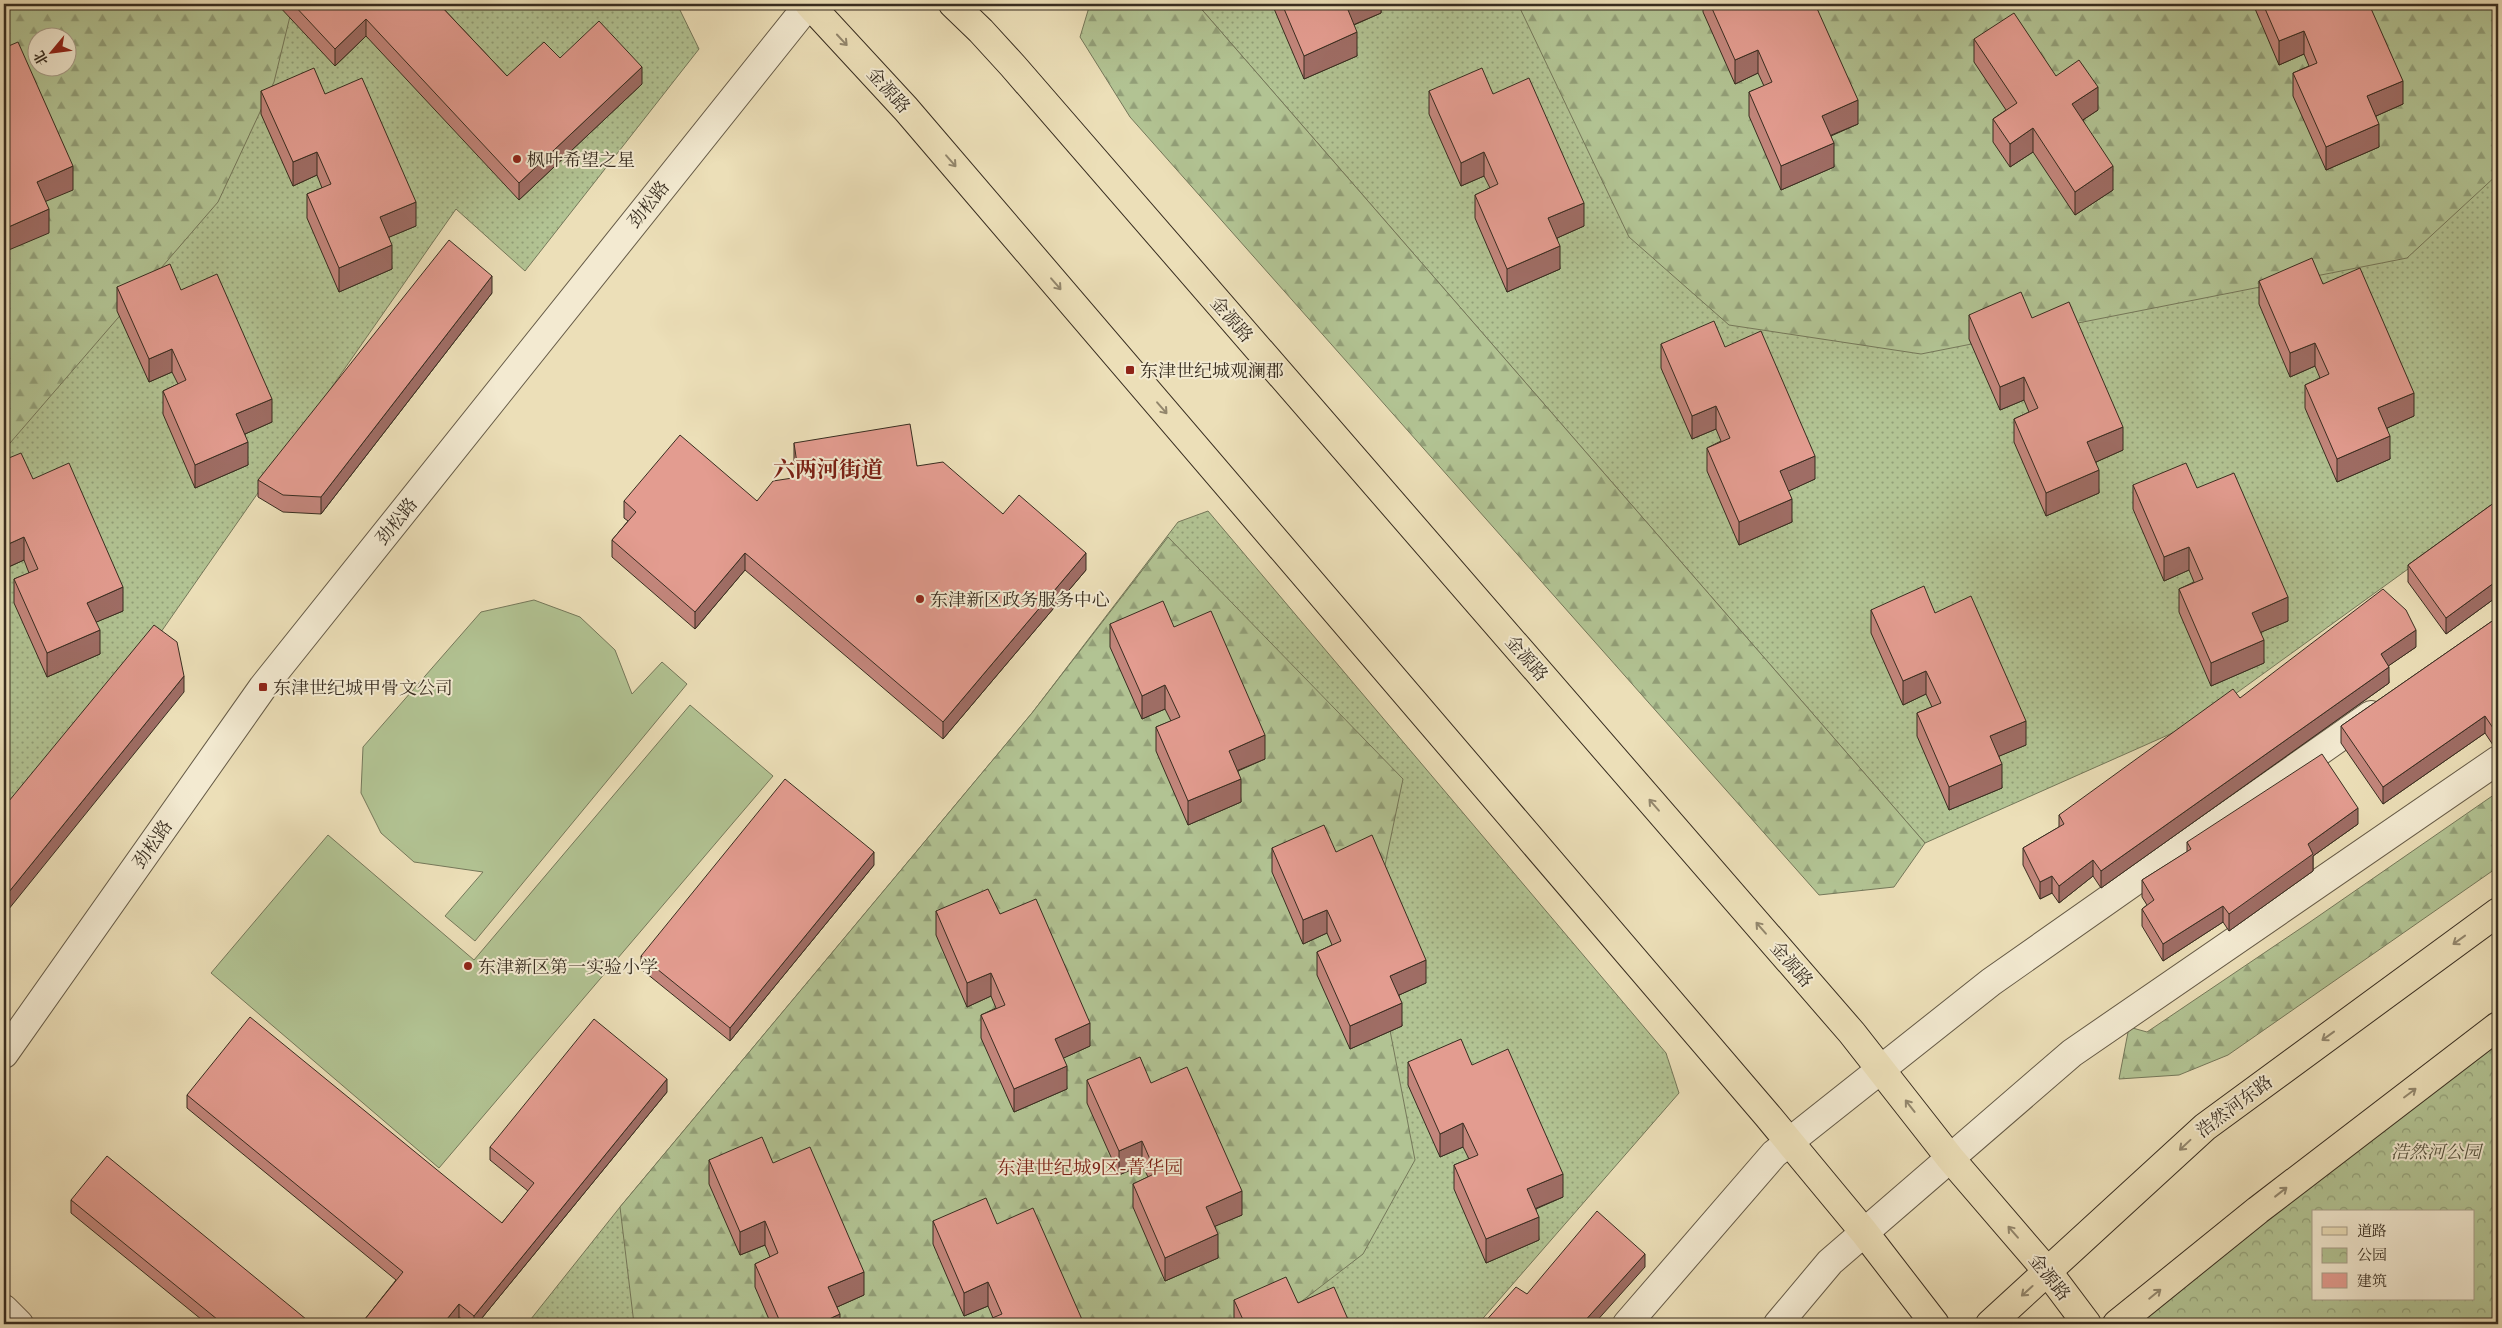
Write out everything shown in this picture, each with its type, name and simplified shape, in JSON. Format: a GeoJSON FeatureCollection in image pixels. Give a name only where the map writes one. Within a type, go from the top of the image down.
{"type":"FeatureCollection","features":[{"type":"Feature","properties":{"kind":"main road","name":"金源路"},"geometry":{"type":"LineString","coordinates":[[809,4],[912,116],[1789,1142],[1864,1232],[1935,1324]]}},
{"type":"Feature","properties":{"kind":"main road","name":"金源路"},"geometry":{"type":"LineString","coordinates":[[953,4],[1013,66],[1839,1018],[1950,1158],[2048,1272],[2087,1324]]}},
{"type":"Feature","properties":{"kind":"main road","name":"浩然河东路"},"geometry":{"type":"LineString","coordinates":[[1990,1324],[2205,1127],[2498,912]]}},
{"type":"Feature","properties":{"kind":"main road"},"geometry":{"type":"LineString","coordinates":[[2117,1324],[2258,1210],[2498,1026]]}},
{"type":"Feature","properties":{"kind":"street","name":"劲松路"},"geometry":{"type":"LineString","coordinates":[[4,1054],[263,687],[809,4]]}},
{"type":"Feature","properties":{"kind":"street"},"geometry":{"type":"LineString","coordinates":[[1627,1324],[1774,1154],[1991,982],[2394,699]]}},
{"type":"Feature","properties":{"kind":"street"},"geometry":{"type":"LineString","coordinates":[[1778,1324],[1830,1262],[2072,1053],[2498,760]]}},
{"type":"Feature","properties":{"kind":"street"},"geometry":{"type":"LineString","coordinates":[[4,1309],[19,1324]]}},
{"type":"Feature","properties":{"kind":"green space"},"geometry":{"type":"Polygon","coordinates":[[[4,4],[677,4],[699,49],[525,271],[456,209],[154,642],[4,824],[4,4]]]}},
{"type":"Feature","properties":{"kind":"green space"},"geometry":{"type":"Polygon","coordinates":[[[4,4],[293,4],[274,82],[218,202],[4,450],[4,4]]]}},
{"type":"Feature","properties":{"kind":"green space"},"geometry":{"type":"Polygon","coordinates":[[[1090,4],[1197,4],[1925,843],[1894,887],[1819,895],[1130,117],[1080,37],[1090,4]]]}},
{"type":"Feature","properties":{"kind":"green space"},"geometry":{"type":"Polygon","coordinates":[[[1197,4],[2498,4],[2498,504],[2195,723],[1925,843],[1197,4]]]}},
{"type":"Feature","properties":{"kind":"green space"},"geometry":{"type":"Polygon","coordinates":[[[1518,4],[2498,4],[2498,174],[2407,258],[1921,354],[1729,325],[1629,237],[1518,4]]]}},
{"type":"Feature","properties":{"kind":"green space"},"geometry":{"type":"Polygon","coordinates":[[[1208,511],[1666,1053],[1679,1093],[1478,1324],[527,1324],[620,1207],[1032,713],[1178,522],[1208,511]]]}},
{"type":"Feature","properties":{"kind":"green space"},"geometry":{"type":"Polygon","coordinates":[[[1168,537],[1403,779],[1371,932],[1415,1160],[1363,1254],[1272,1324],[634,1324],[620,1207],[1032,713],[1168,537]]]}},
{"type":"Feature","properties":{"kind":"green space"},"geometry":{"type":"Polygon","coordinates":[[[534,600],[580,617],[615,650],[632,694],[662,662],[687,684],[475,941],[445,916],[483,872],[414,862],[381,833],[361,793],[363,747],[481,612],[534,600]]]}},
{"type":"Feature","properties":{"kind":"green space"},"geometry":{"type":"Polygon","coordinates":[[[690,705],[773,776],[439,1168],[211,973],[328,835],[474,960],[690,705]]]}},
{"type":"Feature","properties":{"kind":"green space"},"geometry":{"type":"Polygon","coordinates":[[[2498,792],[2498,867],[2228,1055],[2179,1075],[2119,1079],[2129,1027],[2147,1032],[2498,792]]]}},
{"type":"Feature","properties":{"kind":"green space","name":"浩然河公园"},"geometry":{"type":"Polygon","coordinates":[[[2498,1026],[2498,1324],[2117,1324],[2498,1026]]]}},
{"type":"Feature","properties":{"kind":"building"},"geometry":{"type":"Polygon","coordinates":[[[293,4],[439,4],[507,76],[544,42],[560,58],[599,21],[642,67],[519,183],[366,19],[335,49],[293,4]]]}},
{"type":"Feature","properties":{"kind":"building"},"geometry":{"type":"Polygon","coordinates":[[[1282,4],[1348,4],[1346,5],[1357,32],[1304,56],[1282,4]]]}},
{"type":"Feature","properties":{"kind":"building"},"geometry":{"type":"Polygon","coordinates":[[[1710,4],[1815,4],[1858,100],[1822,116],[1834,143],[1781,166],[1749,92],[1772,82],[1758,50],[1735,60],[1710,4]]]}},
{"type":"Feature","properties":{"kind":"building"},"geometry":{"type":"Polygon","coordinates":[[[2263,4],[2369,4],[2403,81],[2367,96],[2379,124],[2326,147],[2293,73],[2317,63],[2304,31],[2279,41],[2263,4]]]}},
{"type":"Feature","properties":{"kind":"building"},"geometry":{"type":"Polygon","coordinates":[[[2014,13],[2056,76],[2079,60],[2098,87],[2072,104],[2113,166],[2075,192],[2033,128],[2010,144],[1993,119],[2017,103],[1974,39],[2014,13]]]}},
{"type":"Feature","properties":{"kind":"building"},"geometry":{"type":"Polygon","coordinates":[[[18,42],[28,65],[28,78],[34,78],[73,166],[37,182],[49,209],[4,229],[4,48],[18,42]]]}},
{"type":"Feature","properties":{"kind":"building"},"geometry":{"type":"Polygon","coordinates":[[[314,68],[325,94],[362,78],[416,202],[380,217],[392,245],[339,268],[307,194],[331,184],[317,152],[293,162],[261,91],[314,68]]]}},
{"type":"Feature","properties":{"kind":"building"},"geometry":{"type":"Polygon","coordinates":[[[1482,68],[1493,94],[1529,78],[1584,203],[1548,218],[1560,246],[1507,269],[1475,195],[1498,184],[1484,152],[1461,163],[1429,91],[1482,68]]]}},
{"type":"Feature","properties":{"kind":"building"},"geometry":{"type":"Polygon","coordinates":[[[449,240],[492,276],[321,497],[283,495],[258,480],[449,240]]]}},
{"type":"Feature","properties":{"kind":"building"},"geometry":{"type":"Polygon","coordinates":[[[2312,258],[2323,284],[2360,268],[2414,393],[2378,408],[2390,436],[2337,459],[2305,385],[2329,374],[2315,343],[2290,353],[2259,281],[2312,258]]]}},
{"type":"Feature","properties":{"kind":"building"},"geometry":{"type":"Polygon","coordinates":[[[170,264],[181,290],[217,274],[272,399],[236,414],[248,442],[195,465],[163,391],[186,380],[172,349],[149,359],[117,287],[170,264]]]}},
{"type":"Feature","properties":{"kind":"building"},"geometry":{"type":"Polygon","coordinates":[[[2021,292],[2032,318],[2069,302],[2123,427],[2087,442],[2099,470],[2046,493],[2014,419],[2038,408],[2024,377],[2000,387],[1969,315],[2021,292]]]}},
{"type":"Feature","properties":{"kind":"building"},"geometry":{"type":"Polygon","coordinates":[[[1714,321],[1725,347],[1761,331],[1815,456],[1780,471],[1792,499],[1739,522],[1707,448],[1730,438],[1716,406],[1692,416],[1661,344],[1714,321]]]}},
{"type":"Feature","properties":{"kind":"building","name":"东津新区政务服务中心"},"geometry":{"type":"Polygon","coordinates":[[[910,424],[917,466],[943,462],[1003,514],[1019,495],[1086,553],[943,722],[745,553],[695,612],[612,540],[636,512],[624,501],[680,435],[757,501],[773,481],[799,477],[794,443],[910,424]]]}},
{"type":"Feature","properties":{"kind":"building"},"geometry":{"type":"Polygon","coordinates":[[[21,453],[33,479],[69,463],[123,587],[87,603],[100,630],[47,653],[14,579],[38,569],[24,537],[4,546],[4,460],[21,453]]]}},
{"type":"Feature","properties":{"kind":"building"},"geometry":{"type":"Polygon","coordinates":[[[2186,463],[2197,488],[2234,473],[2288,597],[2252,613],[2264,640],[2211,663],[2179,589],[2203,579],[2189,547],[2164,557],[2133,485],[2186,463]]]}},
{"type":"Feature","properties":{"kind":"building"},"geometry":{"type":"Polygon","coordinates":[[[2498,500],[2498,580],[2446,618],[2408,565],[2498,500]]]}},
{"type":"Feature","properties":{"kind":"building"},"geometry":{"type":"Polygon","coordinates":[[[1924,586],[1935,613],[1971,596],[2026,721],[1990,736],[2002,764],[1949,787],[1917,713],[1941,703],[1926,671],[1903,681],[1871,610],[1924,586]]]}},
{"type":"Feature","properties":{"kind":"building"},"geometry":{"type":"Polygon","coordinates":[[[2383,589],[2406,610],[2416,630],[2381,654],[2389,667],[2101,871],[2093,860],[2059,886],[2052,876],[2040,882],[2023,848],[2064,824],[2059,815],[2233,689],[2240,698],[2383,589]]]}},
{"type":"Feature","properties":{"kind":"building"},"geometry":{"type":"Polygon","coordinates":[[[1163,601],[1174,627],[1211,611],[1265,735],[1229,751],[1241,779],[1188,801],[1156,727],[1180,717],[1165,685],[1142,696],[1110,624],[1163,601]]]}},
{"type":"Feature","properties":{"kind":"building"},"geometry":{"type":"Polygon","coordinates":[[[2498,617],[2498,729],[2495,731],[2485,716],[2383,787],[2341,726],[2498,617]]]}},
{"type":"Feature","properties":{"kind":"building"},"geometry":{"type":"Polygon","coordinates":[[[154,625],[177,642],[184,676],[4,898],[4,807],[154,625]]]}},
{"type":"Feature","properties":{"kind":"building"},"geometry":{"type":"Polygon","coordinates":[[[2322,754],[2358,808],[2308,844],[2313,854],[2229,914],[2223,906],[2163,944],[2142,909],[2154,900],[2142,880],[2191,849],[2187,842],[2322,754]]]}},
{"type":"Feature","properties":{"kind":"building"},"geometry":{"type":"Polygon","coordinates":[[[785,779],[874,852],[730,1028],[641,956],[785,779]]]}},
{"type":"Feature","properties":{"kind":"building"},"geometry":{"type":"Polygon","coordinates":[[[1324,825],[1336,852],[1372,835],[1426,960],[1390,976],[1402,1003],[1350,1026],[1317,952],[1341,941],[1327,910],[1303,920],[1272,848],[1324,825]]]}},
{"type":"Feature","properties":{"kind":"building"},"geometry":{"type":"Polygon","coordinates":[[[988,889],[1000,914],[1036,899],[1090,1023],[1055,1039],[1067,1066],[1014,1089],[981,1015],[1005,1005],[991,973],[967,983],[936,911],[988,889]]]}},
{"type":"Feature","properties":{"kind":"building"},"geometry":{"type":"Polygon","coordinates":[[[250,1017],[502,1223],[534,1183],[490,1147],[594,1019],[667,1079],[474,1316],[459,1304],[443,1324],[361,1324],[403,1272],[187,1095],[250,1017]]]}},
{"type":"Feature","properties":{"kind":"building"},"geometry":{"type":"Polygon","coordinates":[[[1461,1039],[1472,1065],[1508,1049],[1563,1174],[1527,1189],[1539,1217],[1486,1239],[1454,1165],[1478,1155],[1463,1123],[1440,1134],[1408,1062],[1461,1039]]]}},
{"type":"Feature","properties":{"kind":"building"},"geometry":{"type":"Polygon","coordinates":[[[1140,1057],[1151,1083],[1187,1067],[1242,1191],[1206,1207],[1218,1234],[1165,1258],[1133,1184],[1156,1173],[1142,1141],[1119,1151],[1087,1080],[1140,1057]]]}},
{"type":"Feature","properties":{"kind":"building"},"geometry":{"type":"Polygon","coordinates":[[[762,1137],[773,1163],[810,1147],[864,1272],[828,1287],[840,1314],[818,1324],[781,1324],[755,1264],[778,1253],[765,1221],[740,1232],[709,1160],[762,1137]]]}},
{"type":"Feature","properties":{"kind":"building"},"geometry":{"type":"Polygon","coordinates":[[[107,1156],[312,1324],[223,1324],[71,1200],[107,1156]]]}},
{"type":"Feature","properties":{"kind":"building"},"geometry":{"type":"Polygon","coordinates":[[[986,1198],[997,1224],[1033,1208],[1084,1324],[978,1324],[1002,1314],[988,1282],[964,1293],[933,1221],[986,1198]]]}},
{"type":"Feature","properties":{"kind":"building"},"geometry":{"type":"Polygon","coordinates":[[[1597,1211],[1645,1254],[1582,1324],[1483,1324],[1516,1287],[1527,1294],[1597,1211]]]}},
{"type":"Feature","properties":{"kind":"building"},"geometry":{"type":"Polygon","coordinates":[[[1286,1277],[1298,1303],[1334,1287],[1350,1324],[1245,1324],[1234,1300],[1286,1277]]]}},
{"type":"Feature","properties":{"kind":"place","name":"枫叶希望之星"},"geometry":{"type":"Point","coordinates":[517,159]}},
{"type":"Feature","properties":{"kind":"place","name":"东津世纪城观澜郡"},"geometry":{"type":"Point","coordinates":[1130,370]}},
{"type":"Feature","properties":{"kind":"place","name":"东津新区政务服务中心"},"geometry":{"type":"Point","coordinates":[920,599]}},
{"type":"Feature","properties":{"kind":"place","name":"东津世纪城甲骨文公司"},"geometry":{"type":"Point","coordinates":[263,687]}},
{"type":"Feature","properties":{"kind":"place","name":"东津新区第一实验小学"},"geometry":{"type":"Point","coordinates":[468,966]}},
{"type":"Feature","properties":{"kind":"district","name":"六两河街道"},"geometry":{"type":"Point","coordinates":[828,469]}},
{"type":"Feature","properties":{"kind":"district","name":"东津世纪城9区-菁华园"},"geometry":{"type":"Point","coordinates":[1090,1167]}}]}
